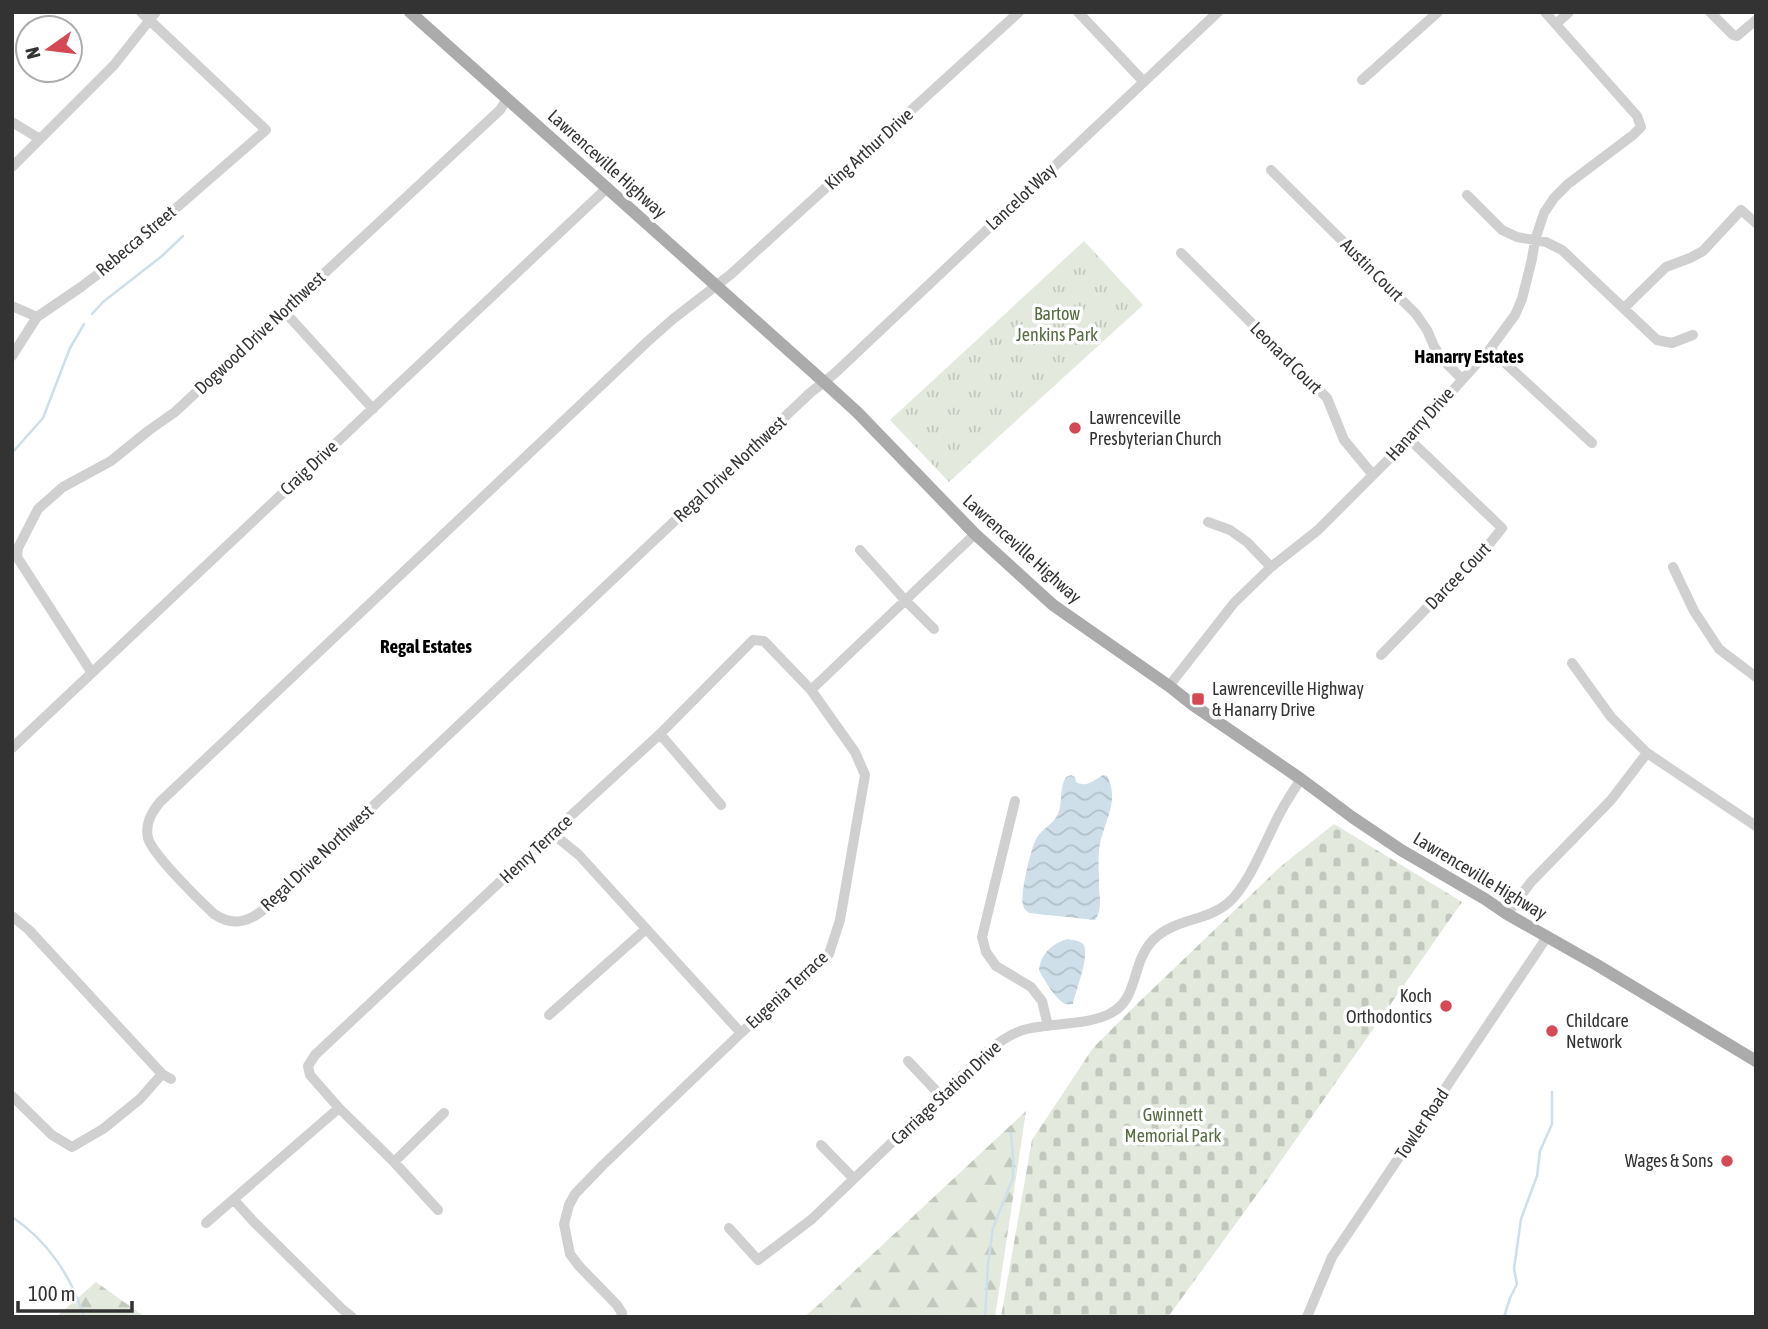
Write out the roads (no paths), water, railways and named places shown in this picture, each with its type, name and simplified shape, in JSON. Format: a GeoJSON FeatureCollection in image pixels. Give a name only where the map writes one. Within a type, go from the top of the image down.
{"type":"FeatureCollection","features":[{"type":"Feature","properties":{"kind":"main road","name":"Lawrenceville Highway"},"geometry":{"type":"LineString","coordinates":[[410,12],[857,412],[975,534],[1053,605],[1401,850],[1756,1061]]}},
{"type":"Feature","properties":{"kind":"street"},"geometry":{"type":"LineString","coordinates":[[12,167],[104,75],[154,17],[141,12]]}},
{"type":"Feature","properties":{"kind":"street","name":"King Arthur Drive"},"geometry":{"type":"LineString","coordinates":[[718,285],[1019,12]]}},
{"type":"Feature","properties":{"kind":"street"},"geometry":{"type":"LineString","coordinates":[[1078,12],[1144,82]]}},
{"type":"Feature","properties":{"kind":"street","name":"Lancelot Way"},"geometry":{"type":"LineString","coordinates":[[824,382],[1218,12]]}},
{"type":"Feature","properties":{"kind":"street"},"geometry":{"type":"LineString","coordinates":[[1362,80],[1438,12]]}},
{"type":"Feature","properties":{"kind":"street","name":"Hanarry Drive"},"geometry":{"type":"LineString","coordinates":[[1169,686],[1234,603],[1271,567],[1318,530],[1409,439],[1490,349],[1515,316],[1522,299],[1535,240],[1544,213],[1554,198],[1641,127],[1637,116],[1545,12]]}},
{"type":"Feature","properties":{"kind":"street"},"geometry":{"type":"LineString","coordinates":[[1556,24],[1569,12]]}},
{"type":"Feature","properties":{"kind":"street"},"geometry":{"type":"LineString","coordinates":[[1710,12],[1737,36],[1756,20]]}},
{"type":"Feature","properties":{"kind":"street","name":"Rebecca Street"},"geometry":{"type":"LineString","coordinates":[[12,356],[37,317],[114,261],[266,130],[154,17]]}},
{"type":"Feature","properties":{"kind":"street","name":"Dogwood Drive Northwest"},"geometry":{"type":"LineString","coordinates":[[14,558],[38,509],[63,487],[111,461],[175,412],[500,110],[507,99]]}},
{"type":"Feature","properties":{"kind":"street"},"geometry":{"type":"LineString","coordinates":[[12,122],[40,139]]}},
{"type":"Feature","properties":{"kind":"street","name":"Austin Court"},"geometry":{"type":"LineString","coordinates":[[1271,170],[1416,314],[1442,359],[1462,379]]}},
{"type":"Feature","properties":{"kind":"street","name":"Craig Drive"},"geometry":{"type":"LineString","coordinates":[[12,748],[607,188]]}},
{"type":"Feature","properties":{"kind":"street"},"geometry":{"type":"LineString","coordinates":[[1466,195],[1502,230],[1517,237],[1546,242],[1562,250],[1657,340],[1672,343],[1693,335]]}},
{"type":"Feature","properties":{"kind":"street"},"geometry":{"type":"LineString","coordinates":[[1623,308],[1666,267],[1703,251],[1741,210],[1756,223]]}},
{"type":"Feature","properties":{"kind":"street","name":"Leonard Court"},"geometry":{"type":"LineString","coordinates":[[1181,253],[1326,398],[1344,440],[1373,475]]}},
{"type":"Feature","properties":{"kind":"street","name":"Regal Drive Northwest"},"geometry":{"type":"LineString","coordinates":[[718,285],[647,342],[160,802],[149,818],[147,827],[153,850],[214,914],[233,923],[241,923],[255,917],[824,382]]}},
{"type":"Feature","properties":{"kind":"street"},"geometry":{"type":"LineString","coordinates":[[12,306],[37,317]]}},
{"type":"Feature","properties":{"kind":"street"},"geometry":{"type":"LineString","coordinates":[[284,311],[373,409]]}},
{"type":"Feature","properties":{"kind":"street"},"geometry":{"type":"LineString","coordinates":[[1490,349],[1592,443]]}},
{"type":"Feature","properties":{"kind":"street","name":"Darcee Court"},"geometry":{"type":"LineString","coordinates":[[1381,655],[1502,528],[1409,439]]}},
{"type":"Feature","properties":{"kind":"street"},"geometry":{"type":"LineString","coordinates":[[1209,522],[1230,530],[1247,542],[1271,567]]}},
{"type":"Feature","properties":{"kind":"street"},"geometry":{"type":"LineString","coordinates":[[810,690],[975,534]]}},
{"type":"Feature","properties":{"kind":"street"},"geometry":{"type":"LineString","coordinates":[[860,550],[934,629]]}},
{"type":"Feature","properties":{"kind":"street"},"geometry":{"type":"LineString","coordinates":[[14,558],[92,673]]}},
{"type":"Feature","properties":{"kind":"street"},"geometry":{"type":"LineString","coordinates":[[1672,567],[1694,611],[1719,649],[1756,677]]}},
{"type":"Feature","properties":{"kind":"street","name":"Eugenia Terrace"},"geometry":{"type":"LineString","coordinates":[[621,1317],[622,1312],[617,1305],[570,1254],[564,1224],[575,1194],[741,1033],[829,954],[840,920],[865,775],[855,752],[810,690],[764,641],[752,640],[738,655]]}},
{"type":"Feature","properties":{"kind":"street","name":"Henry Terrace"},"geometry":{"type":"LineString","coordinates":[[340,1108],[310,1075],[308,1066],[315,1055],[660,734],[738,655]]}},
{"type":"Feature","properties":{"kind":"street"},"geometry":{"type":"LineString","coordinates":[[1572,663],[1611,717],[1647,753],[1756,826]]}},
{"type":"Feature","properties":{"kind":"street"},"geometry":{"type":"LineString","coordinates":[[660,734],[721,805]]}},
{"type":"Feature","properties":{"kind":"street"},"geometry":{"type":"LineString","coordinates":[[1507,914],[1531,881],[1611,800],[1647,753]]}},
{"type":"Feature","properties":{"kind":"street","name":"Carriage Station Drive"},"geometry":{"type":"LineString","coordinates":[[729,1228],[758,1260],[812,1219],[982,1056],[1003,1040],[1025,1030],[1102,1017],[1115,1011],[1129,997],[1139,961],[1153,940],[1176,923],[1211,914],[1228,904],[1241,890],[1280,812],[1301,779]]}},
{"type":"Feature","properties":{"kind":"street"},"geometry":{"type":"LineString","coordinates":[[1015,801],[982,937],[986,952],[996,967],[1031,987],[1042,1002],[1048,1026]]}},
{"type":"Feature","properties":{"kind":"street"},"geometry":{"type":"LineString","coordinates":[[552,833],[579,855],[741,1033]]}},
{"type":"Feature","properties":{"kind":"street"},"geometry":{"type":"LineString","coordinates":[[12,916],[29,930],[166,1076],[103,1129],[72,1147],[52,1135],[12,1096]]}},
{"type":"Feature","properties":{"kind":"street"},"geometry":{"type":"LineString","coordinates":[[549,1016],[646,929]]}},
{"type":"Feature","properties":{"kind":"street","name":"Towler Road"},"geometry":{"type":"LineString","coordinates":[[1307,1317],[1332,1258],[1547,937]]}},
{"type":"Feature","properties":{"kind":"street"},"geometry":{"type":"LineString","coordinates":[[908,1061],[941,1096]]}},
{"type":"Feature","properties":{"kind":"street"},"geometry":{"type":"LineString","coordinates":[[206,1223],[340,1108],[439,1210]]}},
{"type":"Feature","properties":{"kind":"street"},"geometry":{"type":"LineString","coordinates":[[394,1162],[444,1113]]}},
{"type":"Feature","properties":{"kind":"street"},"geometry":{"type":"LineString","coordinates":[[821,1145],[854,1179]]}},
{"type":"Feature","properties":{"kind":"street"},"geometry":{"type":"LineString","coordinates":[[234,1200],[352,1317]]}},
{"type":"Feature","properties":{"kind":"water"},"geometry":{"type":"Polygon","coordinates":[[[1071,775],[1076,782],[1084,784],[1103,775],[1107,776],[1111,786],[1111,804],[1099,850],[1100,907],[1095,920],[1029,913],[1024,908],[1022,898],[1034,844],[1058,814],[1064,781],[1071,775]]]}},
{"type":"Feature","properties":{"kind":"water"},"geometry":{"type":"Polygon","coordinates":[[[1067,939],[1083,944],[1085,949],[1084,964],[1073,1004],[1062,1002],[1039,970],[1048,950],[1067,939]]]}},
{"type":"Feature","properties":{"kind":"waterway"},"geometry":{"type":"LineString","coordinates":[[92,314],[183,236]]}},
{"type":"Feature","properties":{"kind":"waterway"},"geometry":{"type":"LineString","coordinates":[[12,453],[43,418],[70,348],[84,324]]}},
{"type":"Feature","properties":{"kind":"waterway"},"geometry":{"type":"LineString","coordinates":[[1504,1317],[1517,1284],[1514,1269],[1521,1219],[1537,1176],[1540,1151],[1552,1124],[1552,1092]]}},
{"type":"Feature","properties":{"kind":"waterway"},"geometry":{"type":"LineString","coordinates":[[985,1317],[993,1228],[1013,1178],[1011,1134]]}},
{"type":"Feature","properties":{"kind":"waterway"},"geometry":{"type":"LineString","coordinates":[[12,1217],[25,1226],[57,1261],[73,1288],[84,1317]]}},
{"type":"Feature","properties":{"kind":"place","name":"Lawrenceville Presbyterian Church"},"geometry":{"type":"Point","coordinates":[1075,428]}},
{"type":"Feature","properties":{"kind":"place","name":"Lawrenceville Highway & Hanarry Drive"},"geometry":{"type":"Point","coordinates":[1198,699]}},
{"type":"Feature","properties":{"kind":"place","name":"Koch Orthodontics"},"geometry":{"type":"Point","coordinates":[1446,1006]}},
{"type":"Feature","properties":{"kind":"place","name":"Childcare Network"},"geometry":{"type":"Point","coordinates":[1552,1031]}},
{"type":"Feature","properties":{"kind":"place","name":"Wages & Sons"},"geometry":{"type":"Point","coordinates":[1727,1161]}},
{"type":"Feature","properties":{"kind":"district","name":"Hanarry Estates"},"geometry":{"type":"Point","coordinates":[1469,356]}},
{"type":"Feature","properties":{"kind":"district","name":"Regal Estates"},"geometry":{"type":"Point","coordinates":[426,646]}},
{"type":"Feature","properties":{"kind":"park label","name":"Bartow Jenkins Park"},"geometry":{"type":"Point","coordinates":[1057,324]}},
{"type":"Feature","properties":{"kind":"park label","name":"Gwinnett Memorial Park"},"geometry":{"type":"Point","coordinates":[1173,1125]}}]}
